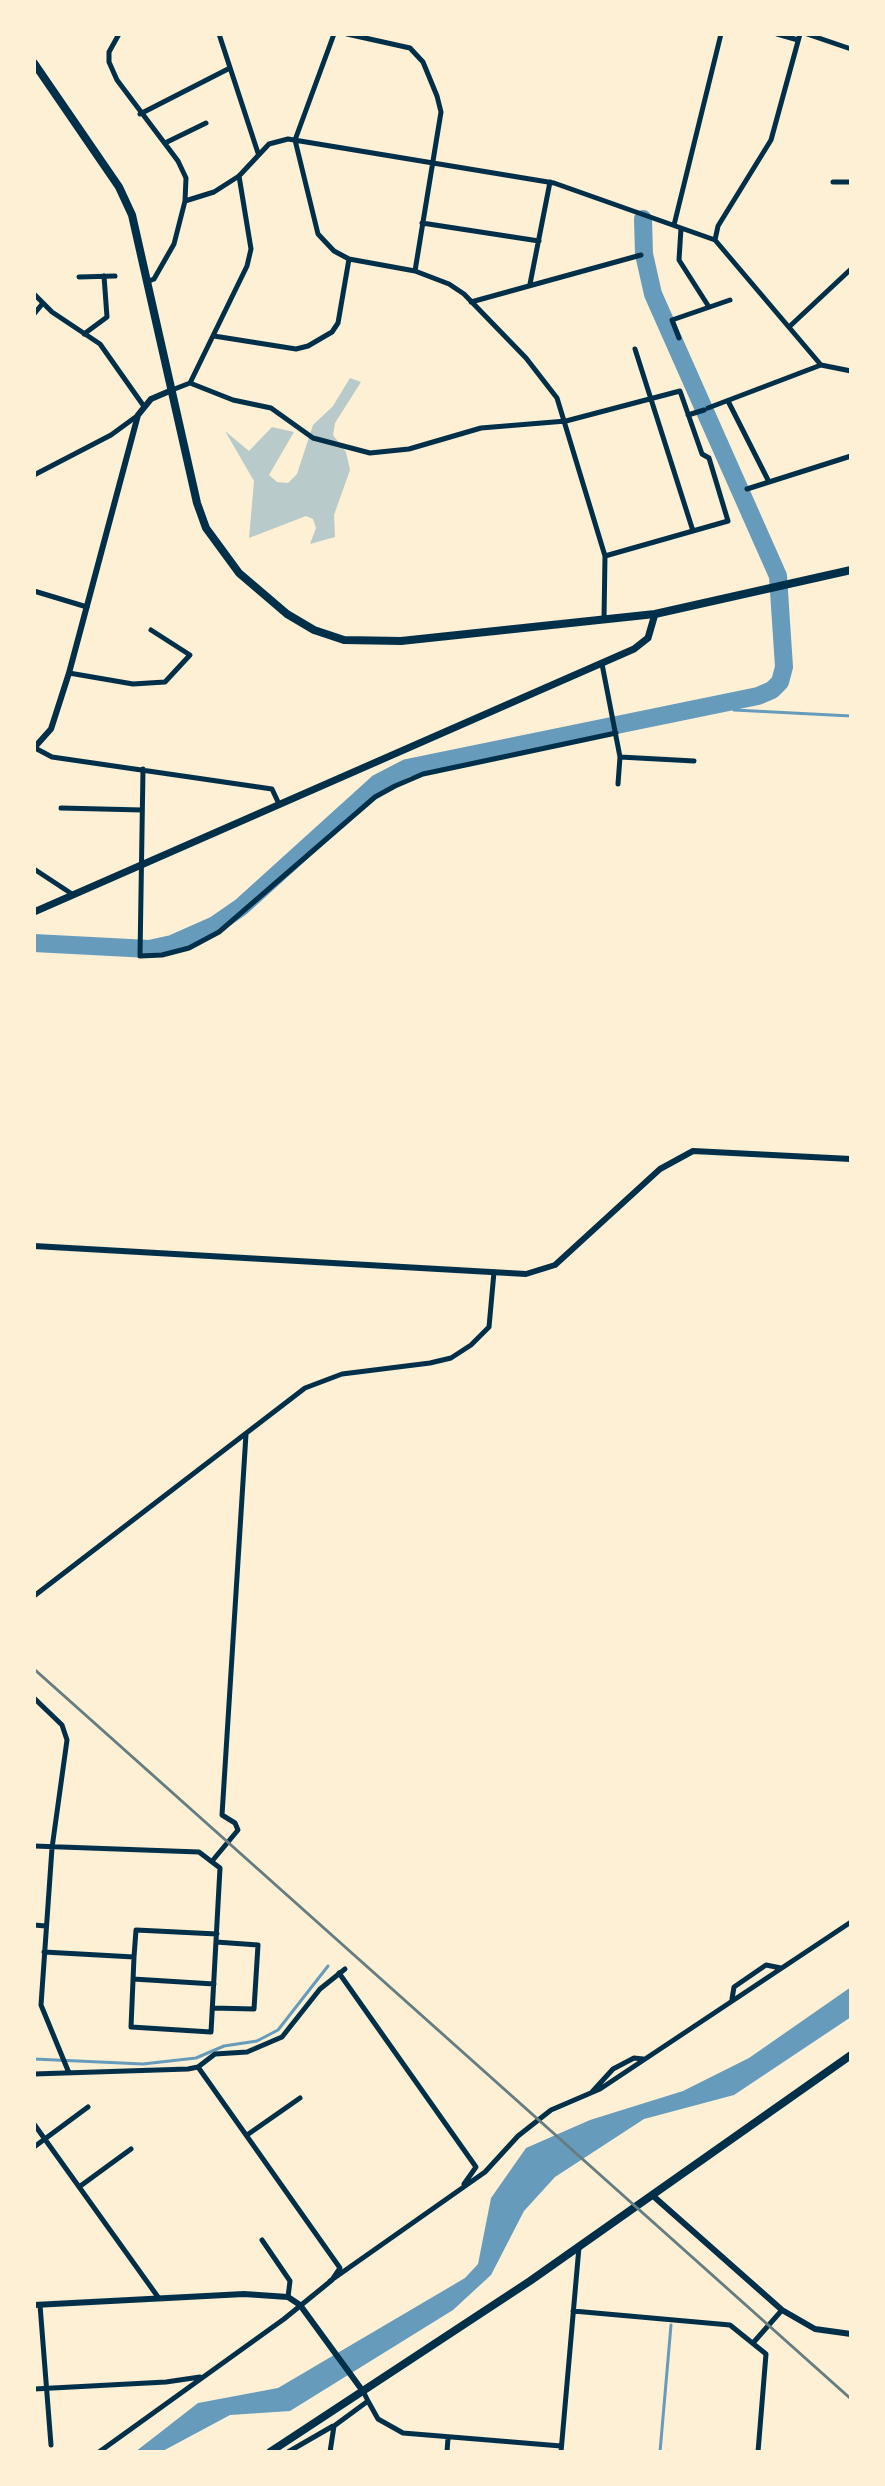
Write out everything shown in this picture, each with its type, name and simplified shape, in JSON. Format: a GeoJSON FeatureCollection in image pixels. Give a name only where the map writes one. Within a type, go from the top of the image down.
{"type":"FeatureCollection","features":[{"type":"Feature","properties":{"kind":"main road"},"geometry":{"type":"LineString","coordinates":[[34,63],[119,187],[132,215],[197,503],[216,545],[239,573],[287,614],[314,630],[344,640],[368,643],[655,614],[851,570]]}},
{"type":"Feature","properties":{"kind":"main road"},"geometry":{"type":"LineString","coordinates":[[34,912],[602,664],[648,638],[655,614]]}},
{"type":"Feature","properties":{"kind":"main road"},"geometry":{"type":"LineString","coordinates":[[270,2452],[579,2247],[851,2055]]}},
{"type":"Feature","properties":{"kind":"street"},"geometry":{"type":"LineString","coordinates":[[119,34],[109,52],[109,62],[140,114],[165,143],[186,178],[185,201],[174,244],[154,279],[149,281]]}},
{"type":"Feature","properties":{"kind":"street"},"geometry":{"type":"LineString","coordinates":[[219,34],[258,153]]}},
{"type":"Feature","properties":{"kind":"street"},"geometry":{"type":"LineString","coordinates":[[334,34],[295,140],[318,234],[334,251],[349,259],[415,271],[449,284],[526,358],[557,398],[605,556],[604,619]]}},
{"type":"Feature","properties":{"kind":"street"},"geometry":{"type":"LineString","coordinates":[[347,34],[373,37],[410,48],[423,62],[441,112],[415,271]]}},
{"type":"Feature","properties":{"kind":"street"},"geometry":{"type":"LineString","coordinates":[[674,225],[721,34]]}},
{"type":"Feature","properties":{"kind":"street"},"geometry":{"type":"LineString","coordinates":[[715,240],[718,226],[771,140],[799,37],[777,34]]}},
{"type":"Feature","properties":{"kind":"street"},"geometry":{"type":"LineString","coordinates":[[807,34],[851,49]]}},
{"type":"Feature","properties":{"kind":"street"},"geometry":{"type":"LineString","coordinates":[[140,114],[228,69]]}},
{"type":"Feature","properties":{"kind":"street"},"geometry":{"type":"LineString","coordinates":[[165,143],[206,123]]}},
{"type":"Feature","properties":{"kind":"street"},"geometry":{"type":"LineString","coordinates":[[185,201],[214,192],[239,176],[269,144],[295,140],[550,182],[715,240],[821,365]]}},
{"type":"Feature","properties":{"kind":"street"},"geometry":{"type":"LineString","coordinates":[[239,176],[251,249],[190,383],[143,405],[138,415],[69,673],[51,729],[35,748],[52,757],[272,789],[279,804]]}},
{"type":"Feature","properties":{"kind":"street"},"geometry":{"type":"LineString","coordinates":[[530,284],[550,182]]}},
{"type":"Feature","properties":{"kind":"street"},"geometry":{"type":"LineString","coordinates":[[833,182],[851,182]]}},
{"type":"Feature","properties":{"kind":"street"},"geometry":{"type":"LineString","coordinates":[[422,223],[539,241]]}},
{"type":"Feature","properties":{"kind":"street"},"geometry":{"type":"LineString","coordinates":[[681,228],[679,260],[709,307]]}},
{"type":"Feature","properties":{"kind":"street"},"geometry":{"type":"LineString","coordinates":[[471,302],[641,255]]}},
{"type":"Feature","properties":{"kind":"street"},"geometry":{"type":"LineString","coordinates":[[214,336],[296,349],[308,346],[332,332],[338,323],[349,259]]}},
{"type":"Feature","properties":{"kind":"street"},"geometry":{"type":"LineString","coordinates":[[789,327],[851,269]]}},
{"type":"Feature","properties":{"kind":"street"},"geometry":{"type":"LineString","coordinates":[[84,334],[107,317],[104,276]]}},
{"type":"Feature","properties":{"kind":"street"},"geometry":{"type":"LineString","coordinates":[[79,277],[115,276]]}},
{"type":"Feature","properties":{"kind":"street"},"geometry":{"type":"LineString","coordinates":[[34,294],[100,344],[116,362],[143,405]]}},
{"type":"Feature","properties":{"kind":"street"},"geometry":{"type":"LineString","coordinates":[[679,338],[672,320],[730,300]]}},
{"type":"Feature","properties":{"kind":"street"},"geometry":{"type":"LineString","coordinates":[[34,314],[43,303]]}},
{"type":"Feature","properties":{"kind":"street"},"geometry":{"type":"LineString","coordinates":[[635,349],[693,531]]}},
{"type":"Feature","properties":{"kind":"street"},"geometry":{"type":"LineString","coordinates":[[688,415],[821,365],[851,371]]}},
{"type":"Feature","properties":{"kind":"street"},"geometry":{"type":"LineString","coordinates":[[190,383],[233,400],[271,408],[313,438],[370,453],[409,449],[481,428],[566,421],[680,391],[702,454],[709,458],[728,521],[605,556]]}},
{"type":"Feature","properties":{"kind":"street"},"geometry":{"type":"LineString","coordinates":[[728,401],[769,482]]}},
{"type":"Feature","properties":{"kind":"street"},"geometry":{"type":"LineString","coordinates":[[34,475],[111,435],[138,415]]}},
{"type":"Feature","properties":{"kind":"street"},"geometry":{"type":"LineString","coordinates":[[747,489],[851,456]]}},
{"type":"Feature","properties":{"kind":"street"},"geometry":{"type":"LineString","coordinates":[[34,591],[87,607]]}},
{"type":"Feature","properties":{"kind":"street"},"geometry":{"type":"LineString","coordinates":[[69,673],[133,684],[165,682],[190,655],[151,630]]}},
{"type":"Feature","properties":{"kind":"street"},"geometry":{"type":"LineString","coordinates":[[602,664],[620,757],[618,784]]}},
{"type":"Feature","properties":{"kind":"street"},"geometry":{"type":"LineString","coordinates":[[143,769],[140,956],[189,948],[219,932],[375,797],[395,786],[423,774],[616,733]]}},
{"type":"Feature","properties":{"kind":"street"},"geometry":{"type":"LineString","coordinates":[[620,757],[694,761]]}},
{"type":"Feature","properties":{"kind":"street"},"geometry":{"type":"LineString","coordinates":[[61,808],[142,810]]}},
{"type":"Feature","properties":{"kind":"street"},"geometry":{"type":"LineString","coordinates":[[34,869],[73,895]]}},
{"type":"Feature","properties":{"kind":"street"},"geometry":{"type":"LineString","coordinates":[[34,1246],[526,1274],[555,1265],[660,1169],[693,1151],[851,1159]]}},
{"type":"Feature","properties":{"kind":"street"},"geometry":{"type":"LineString","coordinates":[[34,1596],[246,1433],[322,1379],[430,1363],[451,1358],[471,1345],[489,1327],[494,1272]]}},
{"type":"Feature","properties":{"kind":"street"},"geometry":{"type":"LineString","coordinates":[[213,1860],[238,1830],[235,1823],[222,1815],[246,1433]]}},
{"type":"Feature","properties":{"kind":"street"},"geometry":{"type":"LineString","coordinates":[[34,1698],[62,1725],[67,1740],[52,1848],[41,2005],[69,2073]]}},
{"type":"Feature","properties":{"kind":"street"},"geometry":{"type":"LineString","coordinates":[[34,1846],[199,1852],[220,1868],[217,1934],[216,1942],[213,2008],[211,2032],[131,2027],[136,1930],[217,1934]]}},
{"type":"Feature","properties":{"kind":"street"},"geometry":{"type":"LineString","coordinates":[[330,2281],[485,2172],[518,2136],[551,2110],[592,2092],[613,2069],[634,2058],[644,2059],[851,1922]]}},
{"type":"Feature","properties":{"kind":"street"},"geometry":{"type":"LineString","coordinates":[[34,1925],[46,1926]]}},
{"type":"Feature","properties":{"kind":"street"},"geometry":{"type":"LineString","coordinates":[[213,2008],[254,2009],[258,1958],[258,1945],[216,1942]]}},
{"type":"Feature","properties":{"kind":"street"},"geometry":{"type":"LineString","coordinates":[[44,1952],[134,1957]]}},
{"type":"Feature","properties":{"kind":"street"},"geometry":{"type":"LineString","coordinates":[[732,1999],[734,1987],[766,1965],[781,1968]]}},
{"type":"Feature","properties":{"kind":"street"},"geometry":{"type":"LineString","coordinates":[[34,2074],[198,2067],[215,2054],[247,2052],[282,2037],[301,2018],[320,1989],[345,1969]]}},
{"type":"Feature","properties":{"kind":"street"},"geometry":{"type":"LineString","coordinates":[[339,1973],[476,2167],[458,2192]]}},
{"type":"Feature","properties":{"kind":"street"},"geometry":{"type":"LineString","coordinates":[[133,1979],[214,1984]]}},
{"type":"Feature","properties":{"kind":"street"},"geometry":{"type":"LineString","coordinates":[[99,2452],[302,2308],[340,2268],[198,2067]]}},
{"type":"Feature","properties":{"kind":"street"},"geometry":{"type":"LineString","coordinates":[[247,2135],[300,2098]]}},
{"type":"Feature","properties":{"kind":"street"},"geometry":{"type":"LineString","coordinates":[[34,2147],[88,2107]]}},
{"type":"Feature","properties":{"kind":"street"},"geometry":{"type":"LineString","coordinates":[[34,2124],[158,2297]]}},
{"type":"Feature","properties":{"kind":"street"},"geometry":{"type":"LineString","coordinates":[[79,2187],[131,2149]]}},
{"type":"Feature","properties":{"kind":"street"},"geometry":{"type":"LineString","coordinates":[[652,2195],[782,2310],[815,2329],[851,2334]]}},
{"type":"Feature","properties":{"kind":"street"},"geometry":{"type":"LineString","coordinates":[[262,2240],[290,2281],[288,2297]]}},
{"type":"Feature","properties":{"kind":"street"},"geometry":{"type":"LineString","coordinates":[[51,2445],[37,2305],[244,2294],[288,2297],[302,2308],[362,2390],[375,2416],[398,2432],[561,2449],[579,2247]]}},
{"type":"Feature","properties":{"kind":"street"},"geometry":{"type":"LineString","coordinates":[[753,2343],[782,2310]]}},
{"type":"Feature","properties":{"kind":"street"},"geometry":{"type":"LineString","coordinates":[[573,2311],[730,2325],[766,2354],[758,2452]]}},
{"type":"Feature","properties":{"kind":"street"},"geometry":{"type":"LineString","coordinates":[[34,2389],[166,2382],[205,2376]]}},
{"type":"Feature","properties":{"kind":"street"},"geometry":{"type":"LineString","coordinates":[[288,2452],[334,2426],[368,2401]]}},
{"type":"Feature","properties":{"kind":"street"},"geometry":{"type":"LineString","coordinates":[[330,2452],[334,2426]]}},
{"type":"Feature","properties":{"kind":"street"},"geometry":{"type":"LineString","coordinates":[[447,2452],[448,2438]]}},
{"type":"Feature","properties":{"kind":"shaded area"},"geometry":{"type":"Polygon","coordinates":[[[350,378],[361,382],[335,423],[333,435],[346,452],[350,470],[334,515],[335,537],[310,544],[316,528],[313,519],[306,516],[249,538],[254,481],[225,431],[249,451],[272,427],[294,432],[269,475],[277,482],[288,483],[297,474],[313,425],[333,406],[350,378]]]}},
{"type":"Feature","properties":{"kind":"water"},"geometry":{"type":"Polygon","coordinates":[[[851,1987],[851,2017],[734,2095],[644,2119],[555,2177],[524,2211],[491,2275],[453,2310],[290,2411],[230,2415],[161,2452],[135,2452],[198,2403],[278,2388],[465,2278],[478,2264],[491,2198],[526,2148],[590,2120],[683,2091],[749,2058],[851,1987]]]}},
{"type":"Feature","properties":{"kind":"waterway"},"geometry":{"type":"LineString","coordinates":[[34,943],[149,949],[172,944],[215,925],[241,907],[378,783],[407,768],[758,696],[772,690],[780,682],[784,667],[778,576],[653,294],[644,254],[643,219]]}},
{"type":"Feature","properties":{"kind":"waterway"},"geometry":{"type":"LineString","coordinates":[[728,702],[734,710],[851,716]]}},
{"type":"Feature","properties":{"kind":"waterway"},"geometry":{"type":"LineString","coordinates":[[34,2059],[143,2064],[196,2058],[224,2046],[257,2041],[278,2030],[328,1966]]}},
{"type":"Feature","properties":{"kind":"waterway"},"geometry":{"type":"LineString","coordinates":[[660,2452],[671,2325]]}},
{"type":"Feature","properties":{"kind":"railway"},"geometry":{"type":"LineString","coordinates":[[34,1669],[851,2399]]}}]}
